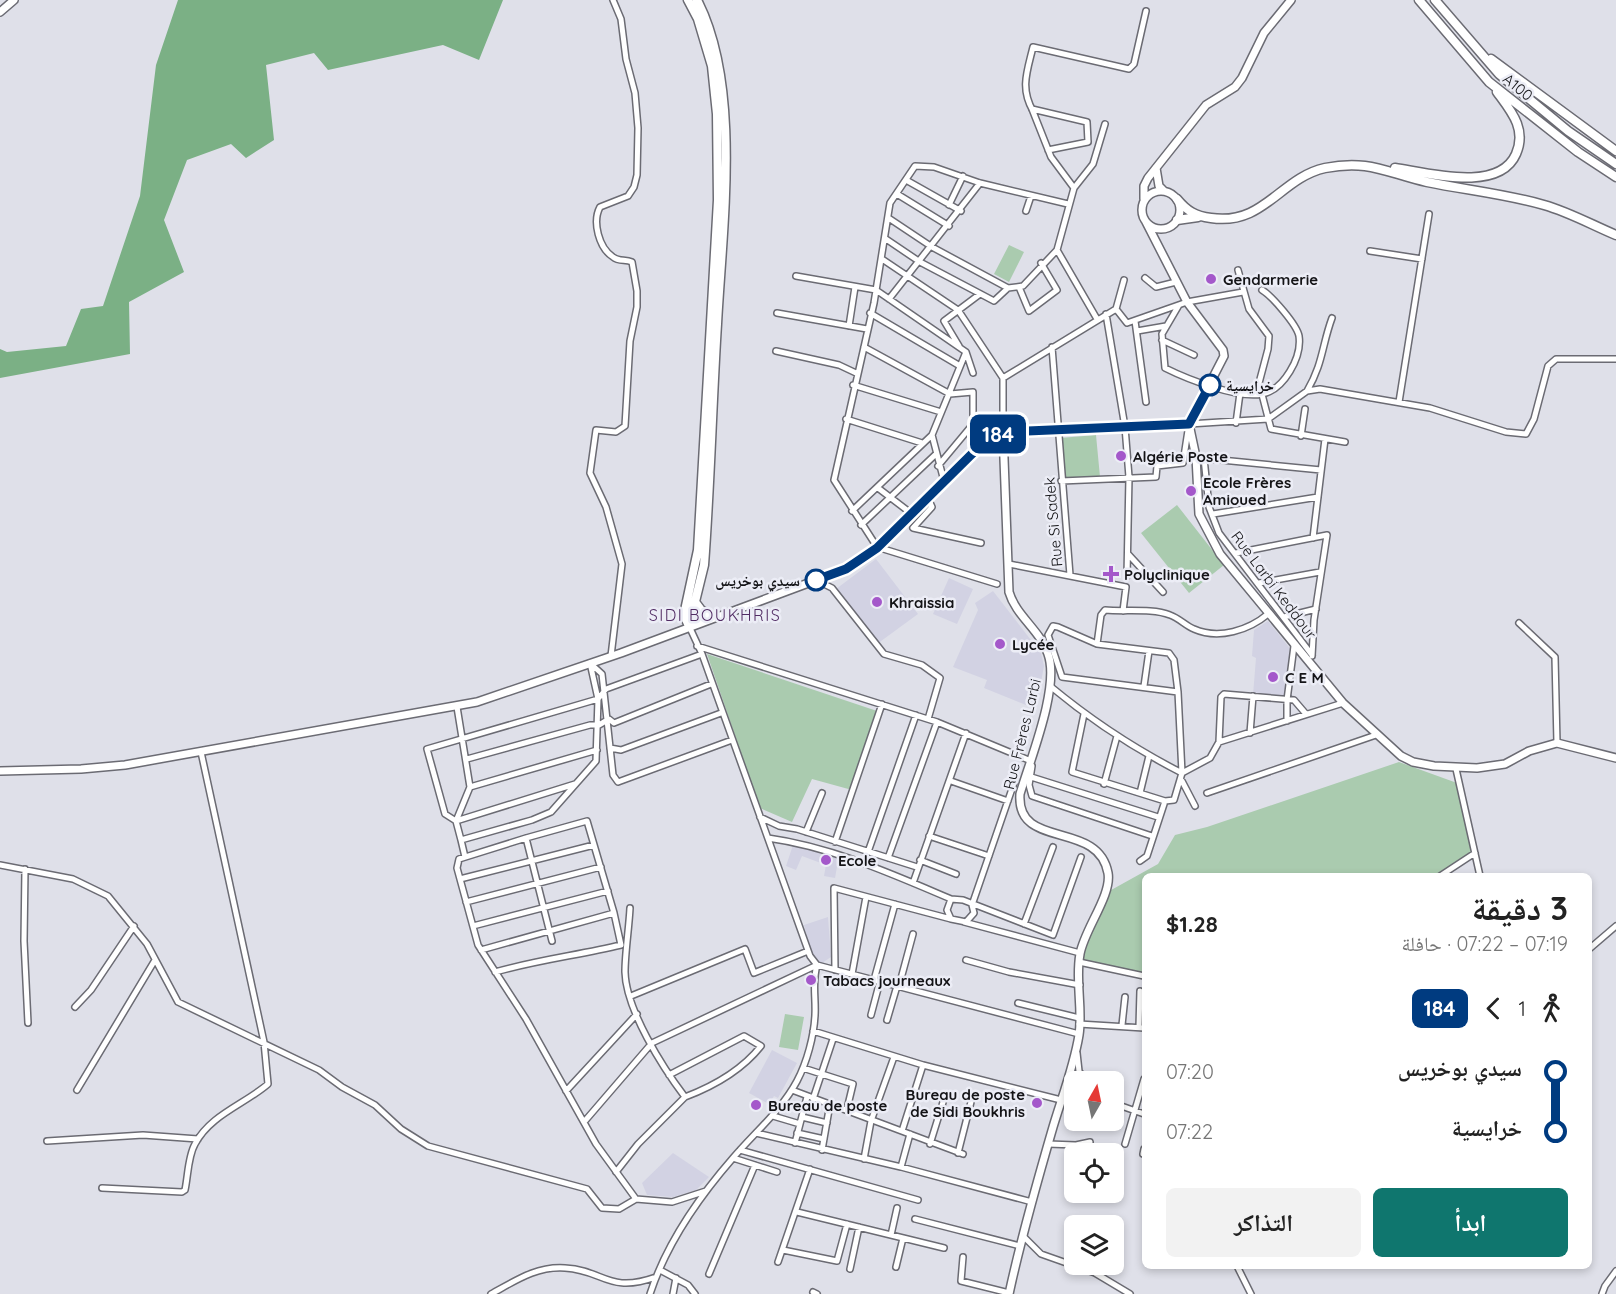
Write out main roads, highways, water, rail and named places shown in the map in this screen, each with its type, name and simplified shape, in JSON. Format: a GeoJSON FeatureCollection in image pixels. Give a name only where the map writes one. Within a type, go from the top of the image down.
{"type":"FeatureCollection","features":[{"type":"Feature","properties":{"kind":"highway"},"geometry":{"type":"LineString","coordinates":[[688,0],[698,19],[712,66],[716,106],[718,200],[698,550],[684,615],[689,626]]}},
{"type":"Feature","properties":{"kind":"highway"},"geometry":{"type":"LineString","coordinates":[[689,626],[704,557],[725,182],[719,61],[711,32],[697,0]]}},
{"type":"Feature","properties":{"kind":"highway","name":"A100"},"geometry":{"type":"LineString","coordinates":[[1419,0],[1489,82],[1578,152],[1616,177]]}},
{"type":"Feature","properties":{"kind":"highway","name":"A100"},"geometry":{"type":"LineString","coordinates":[[1435,0],[1499,74],[1568,131],[1616,164]]}},
{"type":"Feature","properties":{"kind":"highway"},"geometry":{"type":"LineString","coordinates":[[1451,20],[1513,77],[1616,152]]}},
{"type":"Feature","properties":{"kind":"highway"},"geometry":{"type":"LineString","coordinates":[[1174,223],[1198,217],[1217,219],[1240,217],[1266,205],[1297,181],[1323,168],[1365,164],[1461,176],[1488,176],[1500,172],[1515,156],[1520,134],[1512,113],[1489,82]]}},
{"type":"Feature","properties":{"kind":"highway"},"geometry":{"type":"LineString","coordinates":[[1365,164],[1426,182],[1546,205],[1616,235]]}},
{"type":"Feature","properties":{"kind":"highway"},"geometry":{"type":"LineString","coordinates":[[1177,198],[1185,209],[1198,217]]}},
{"type":"Feature","properties":{"kind":"highway"},"geometry":{"type":"LineString","coordinates":[[695,602],[701,610],[712,617]]}},
{"type":"Feature","properties":{"kind":"main road"},"geometry":{"type":"LineString","coordinates":[[0,12],[14,0]]}},
{"type":"Feature","properties":{"kind":"main road"},"geometry":{"type":"LineString","coordinates":[[1292,0],[1264,33],[1242,78],[1235,87],[1206,105],[1144,186],[1141,211],[1146,222],[1160,245],[1187,302],[1223,350],[1224,356],[1189,424],[1200,458],[1199,514],[1220,554],[1294,646],[1342,703],[1401,756],[1413,762],[1456,769],[1505,764],[1529,751],[1557,743],[1616,758]]}},
{"type":"Feature","properties":{"kind":"main road"},"geometry":{"type":"LineString","coordinates":[[1156,168],[1159,186],[1177,198],[1180,209],[1174,223],[1164,233],[1160,245]]}},
{"type":"Feature","properties":{"kind":"main road"},"geometry":{"type":"LineString","coordinates":[[1144,199],[1152,192],[1162,190]]}},
{"type":"Feature","properties":{"kind":"main road"},"geometry":{"type":"LineString","coordinates":[[1146,222],[1161,229],[1174,223]]}},
{"type":"Feature","properties":{"kind":"main road"},"geometry":{"type":"LineString","coordinates":[[0,771],[92,768],[201,752],[457,707],[611,656],[846,569],[877,548],[977,446],[1004,432],[1189,424]]}},
{"type":"Feature","properties":{"kind":"main road","name":"Rue Frères Larbi"},"geometry":{"type":"LineString","coordinates":[[1004,432],[1009,592],[1012,605],[1042,641],[1048,654],[1052,677],[1019,808],[1026,822],[1042,830],[1087,843],[1102,857],[1108,875],[1104,894],[1080,953],[1079,1034],[1020,1246],[1009,1294]]}},
{"type":"Feature","properties":{"kind":"place","name":"Gendarmerie"},"geometry":{"type":"Point","coordinates":[1211,279]}},
{"type":"Feature","properties":{"kind":"place","name":"خرايسية"},"geometry":{"type":"Point","coordinates":[1210,385]}},
{"type":"Feature","properties":{"kind":"place","name":"Algérie Poste"},"geometry":{"type":"Point","coordinates":[1121,456]}},
{"type":"Feature","properties":{"kind":"place","name":"Ecole Frères Amioued"},"geometry":{"type":"Point","coordinates":[1191,491]}},
{"type":"Feature","properties":{"kind":"place","name":"Polyclinique"},"geometry":{"type":"Point","coordinates":[1111,574]}},
{"type":"Feature","properties":{"kind":"place","name":"سيدي بوخريس"},"geometry":{"type":"Point","coordinates":[816,580]}},
{"type":"Feature","properties":{"kind":"place","name":"Khraissia"},"geometry":{"type":"Point","coordinates":[877,602]}},
{"type":"Feature","properties":{"kind":"place","name":"Lycée"},"geometry":{"type":"Point","coordinates":[1000,644]}},
{"type":"Feature","properties":{"kind":"place","name":"C E M"},"geometry":{"type":"Point","coordinates":[1273,677]}},
{"type":"Feature","properties":{"kind":"place","name":"Ecole"},"geometry":{"type":"Point","coordinates":[826,860]}},
{"type":"Feature","properties":{"kind":"place","name":"Tabacs journeaux"},"geometry":{"type":"Point","coordinates":[811,980]}},
{"type":"Feature","properties":{"kind":"place","name":"Bureau de poste de Sidi Boukhris"},"geometry":{"type":"Point","coordinates":[1037,1103]}},
{"type":"Feature","properties":{"kind":"place","name":"Bureau de poste"},"geometry":{"type":"Point","coordinates":[756,1105]}},
{"type":"Feature","properties":{"kind":"district","name":"SIDI BOUKHRIS"},"geometry":{"type":"Point","coordinates":[715,615]}}]}
